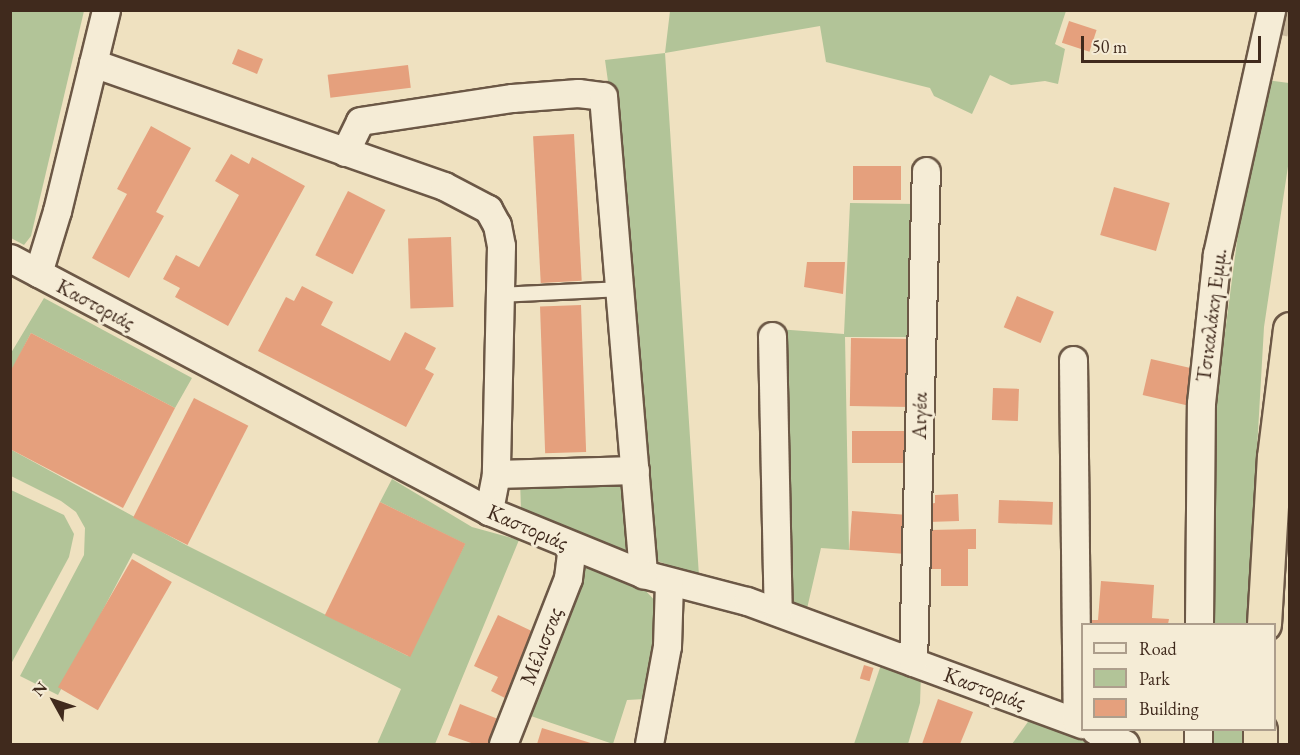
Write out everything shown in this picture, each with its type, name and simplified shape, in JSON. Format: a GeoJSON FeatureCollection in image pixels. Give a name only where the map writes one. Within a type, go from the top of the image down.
{"type":"FeatureCollection","features":[{"type":"Feature","properties":{"kind":"highway"},"geometry":{"type":"LineString","coordinates":[[1264,623],[1274,457],[1290,329]]}},
{"type":"Feature","properties":{"kind":"street"},"geometry":{"type":"LineString","coordinates":[[38,273],[52,234],[106,10]]}},
{"type":"Feature","properties":{"kind":"street","name":"Τσικαλάκη Εμμ."},"geometry":{"type":"LineString","coordinates":[[1199,623],[1201,403],[1217,254],[1271,10]]}},
{"type":"Feature","properties":{"kind":"street"},"geometry":{"type":"LineString","coordinates":[[93,63],[465,194],[484,205],[499,232],[496,474],[489,511]]}},
{"type":"Feature","properties":{"kind":"street"},"geometry":{"type":"LineString","coordinates":[[345,152],[360,122],[512,98],[578,93],[603,96],[621,289],[643,574]]}},
{"type":"Feature","properties":{"kind":"street","name":"Αιγέα"},"geometry":{"type":"LineString","coordinates":[[913,662],[926,171]]}},
{"type":"Feature","properties":{"kind":"street","name":"Καστοριάς"},"geometry":{"type":"LineString","coordinates":[[10,258],[489,511],[643,574],[669,583],[734,596],[778,611],[1081,724]]}},
{"type":"Feature","properties":{"kind":"street"},"geometry":{"type":"LineString","coordinates":[[772,336],[778,611]]}},
{"type":"Feature","properties":{"kind":"street"},"geometry":{"type":"LineString","coordinates":[[1073,360],[1082,623]]}},
{"type":"Feature","properties":{"kind":"street"},"geometry":{"type":"LineString","coordinates":[[496,474],[635,470]]}},
{"type":"Feature","properties":{"kind":"street","name":"Μέλισσας"},"geometry":{"type":"LineString","coordinates":[[503,744],[568,578],[572,546]]}},
{"type":"Feature","properties":{"kind":"street"},"geometry":{"type":"LineString","coordinates":[[649,744],[667,646],[669,583]]}},
{"type":"Feature","properties":{"kind":"street","name":"Καστοριάς"},"geometry":{"type":"LineString","coordinates":[[1098,731],[1125,744]]}},
{"type":"Feature","properties":{"kind":"lane"},"geometry":{"type":"LineString","coordinates":[[500,295],[621,289]]}},
{"type":"Feature","properties":{"kind":"green space"},"geometry":{"type":"Polygon","coordinates":[[[11,10],[84,11],[31,236],[24,245],[11,238],[11,10]]]}},
{"type":"Feature","properties":{"kind":"green space"},"geometry":{"type":"Polygon","coordinates":[[[670,11],[1066,11],[1055,44],[1065,49],[1058,84],[1045,81],[1011,85],[990,75],[972,114],[934,96],[930,88],[826,62],[820,26],[665,53],[670,11]]]}},
{"type":"Feature","properties":{"kind":"green space"},"geometry":{"type":"Polygon","coordinates":[[[665,53],[699,576],[649,558],[617,146],[605,60],[665,53]]]}},
{"type":"Feature","properties":{"kind":"green space"},"geometry":{"type":"Polygon","coordinates":[[[1267,80],[1289,83],[1290,153],[1264,327],[1247,623],[1210,623],[1216,401],[1241,211],[1267,80]]]}},
{"type":"Feature","properties":{"kind":"green space"},"geometry":{"type":"Polygon","coordinates":[[[850,203],[917,204],[914,337],[845,337],[849,550],[821,548],[806,613],[785,602],[777,329],[844,334],[850,203]]]}},
{"type":"Feature","properties":{"kind":"green space"},"geometry":{"type":"Polygon","coordinates":[[[44,298],[192,378],[175,408],[31,333],[11,372],[11,353],[44,298]]]}},
{"type":"Feature","properties":{"kind":"green space"},"geometry":{"type":"Polygon","coordinates":[[[10,449],[186,545],[408,656],[465,544],[380,502],[392,479],[472,527],[519,540],[435,744],[377,744],[401,689],[133,553],[58,695],[20,676],[84,555],[85,528],[76,512],[61,501],[11,476],[10,449]]]}},
{"type":"Feature","properties":{"kind":"green space"},"geometry":{"type":"Polygon","coordinates":[[[631,478],[632,555],[521,509],[520,481],[631,478]]]}},
{"type":"Feature","properties":{"kind":"green space"},"geometry":{"type":"Polygon","coordinates":[[[11,490],[64,515],[74,534],[69,557],[11,664],[11,490]]]}},
{"type":"Feature","properties":{"kind":"green space"},"geometry":{"type":"Polygon","coordinates":[[[578,562],[645,590],[658,604],[661,621],[645,699],[627,700],[613,744],[525,714],[578,562]]]}},
{"type":"Feature","properties":{"kind":"green space"},"geometry":{"type":"Polygon","coordinates":[[[883,659],[921,674],[920,703],[908,744],[854,744],[883,659]]]}},
{"type":"Feature","properties":{"kind":"green space"},"geometry":{"type":"Polygon","coordinates":[[[1030,719],[1090,744],[1012,744],[1030,719]]]}},
{"type":"Feature","properties":{"kind":"green space"},"geometry":{"type":"Polygon","coordinates":[[[1207,731],[1243,731],[1243,744],[1207,744],[1207,731]]]}},
{"type":"Feature","properties":{"kind":"building"},"geometry":{"type":"Polygon","coordinates":[[[1069,21],[1097,30],[1089,52],[1062,43],[1069,21]]]}},
{"type":"Feature","properties":{"kind":"building"},"geometry":{"type":"Polygon","coordinates":[[[238,49],[263,59],[257,74],[232,64],[238,49]]]}},
{"type":"Feature","properties":{"kind":"building"},"geometry":{"type":"Polygon","coordinates":[[[408,65],[411,88],[330,98],[328,75],[408,65]]]}},
{"type":"Feature","properties":{"kind":"building"},"geometry":{"type":"Polygon","coordinates":[[[151,126],[191,148],[156,212],[164,216],[129,278],[92,258],[127,194],[117,189],[151,126]]]}},
{"type":"Feature","properties":{"kind":"building"},"geometry":{"type":"Polygon","coordinates":[[[574,134],[582,281],[541,283],[533,136],[574,134]]]}},
{"type":"Feature","properties":{"kind":"building"},"geometry":{"type":"Polygon","coordinates":[[[231,154],[249,164],[252,157],[305,186],[228,326],[175,297],[180,288],[163,279],[176,255],[199,267],[239,195],[215,181],[231,154]]]}},
{"type":"Feature","properties":{"kind":"building"},"geometry":{"type":"Polygon","coordinates":[[[853,166],[901,166],[901,200],[853,200],[853,166]]]}},
{"type":"Feature","properties":{"kind":"building"},"geometry":{"type":"Polygon","coordinates":[[[1114,187],[1170,203],[1156,251],[1100,235],[1114,187]]]}},
{"type":"Feature","properties":{"kind":"building"},"geometry":{"type":"Polygon","coordinates":[[[348,191],[385,210],[353,274],[315,255],[348,191]]]}},
{"type":"Feature","properties":{"kind":"building"},"geometry":{"type":"Polygon","coordinates":[[[451,237],[453,307],[410,308],[408,239],[451,237]]]}},
{"type":"Feature","properties":{"kind":"building"},"geometry":{"type":"Polygon","coordinates":[[[807,262],[845,262],[843,294],[804,287],[807,262]]]}},
{"type":"Feature","properties":{"kind":"building"},"geometry":{"type":"Polygon","coordinates":[[[302,286],[333,302],[321,325],[390,361],[405,332],[436,348],[425,369],[434,374],[406,427],[258,351],[286,297],[294,301],[302,286]]]}},
{"type":"Feature","properties":{"kind":"building"},"geometry":{"type":"Polygon","coordinates":[[[1017,296],[1054,312],[1041,343],[1004,327],[1017,296]]]}},
{"type":"Feature","properties":{"kind":"building"},"geometry":{"type":"Polygon","coordinates":[[[581,305],[586,452],[545,453],[540,306],[581,305]]]}},
{"type":"Feature","properties":{"kind":"building"},"geometry":{"type":"Polygon","coordinates":[[[31,333],[175,408],[123,508],[10,449],[10,372],[31,333]]]}},
{"type":"Feature","properties":{"kind":"building"},"geometry":{"type":"Polygon","coordinates":[[[851,338],[912,339],[911,407],[850,406],[851,338]]]}},
{"type":"Feature","properties":{"kind":"building"},"geometry":{"type":"Polygon","coordinates":[[[1151,359],[1195,369],[1187,405],[1143,395],[1151,359]]]}},
{"type":"Feature","properties":{"kind":"building"},"geometry":{"type":"Polygon","coordinates":[[[993,388],[1019,389],[1018,421],[992,420],[993,388]]]}},
{"type":"Feature","properties":{"kind":"building"},"geometry":{"type":"Polygon","coordinates":[[[194,398],[248,426],[188,545],[133,517],[194,398]]]}},
{"type":"Feature","properties":{"kind":"building"},"geometry":{"type":"Polygon","coordinates":[[[852,431],[909,431],[909,463],[852,463],[852,431]]]}},
{"type":"Feature","properties":{"kind":"building"},"geometry":{"type":"Polygon","coordinates":[[[958,494],[959,521],[928,522],[928,504],[935,503],[935,495],[958,494]]]}},
{"type":"Feature","properties":{"kind":"building"},"geometry":{"type":"Polygon","coordinates":[[[999,500],[1053,502],[1052,525],[998,523],[999,500]]]}},
{"type":"Feature","properties":{"kind":"building"},"geometry":{"type":"Polygon","coordinates":[[[380,502],[465,544],[410,657],[325,615],[380,502]]]}},
{"type":"Feature","properties":{"kind":"building"},"geometry":{"type":"Polygon","coordinates":[[[852,511],[909,515],[906,554],[849,550],[852,511]]]}},
{"type":"Feature","properties":{"kind":"building"},"geometry":{"type":"Polygon","coordinates":[[[976,529],[976,549],[968,549],[968,586],[941,586],[941,569],[930,569],[930,530],[976,529]]]}},
{"type":"Feature","properties":{"kind":"building"},"geometry":{"type":"Polygon","coordinates":[[[132,559],[172,582],[98,710],[58,687],[132,559]]]}},
{"type":"Feature","properties":{"kind":"building"},"geometry":{"type":"Polygon","coordinates":[[[1101,581],[1154,585],[1152,618],[1169,619],[1168,623],[1086,623],[1086,620],[1098,620],[1101,581]]]}},
{"type":"Feature","properties":{"kind":"building"},"geometry":{"type":"Polygon","coordinates":[[[498,615],[538,634],[507,699],[491,691],[498,677],[474,666],[498,615]]]}},
{"type":"Feature","properties":{"kind":"building"},"geometry":{"type":"Polygon","coordinates":[[[864,665],[874,668],[869,681],[860,678],[864,665]]]}},
{"type":"Feature","properties":{"kind":"building"},"geometry":{"type":"Polygon","coordinates":[[[938,699],[973,712],[960,744],[922,744],[938,699]]]}},
{"type":"Feature","properties":{"kind":"building"},"geometry":{"type":"Polygon","coordinates":[[[460,704],[498,719],[488,744],[474,744],[448,735],[460,704]]]}},
{"type":"Feature","properties":{"kind":"building"},"geometry":{"type":"Polygon","coordinates":[[[542,728],[594,744],[537,744],[542,728]]]}},
{"type":"Feature","properties":{"kind":"tunnel"},"geometry":{"type":"LineString","coordinates":[[1269,18],[1290,23]]}}]}
